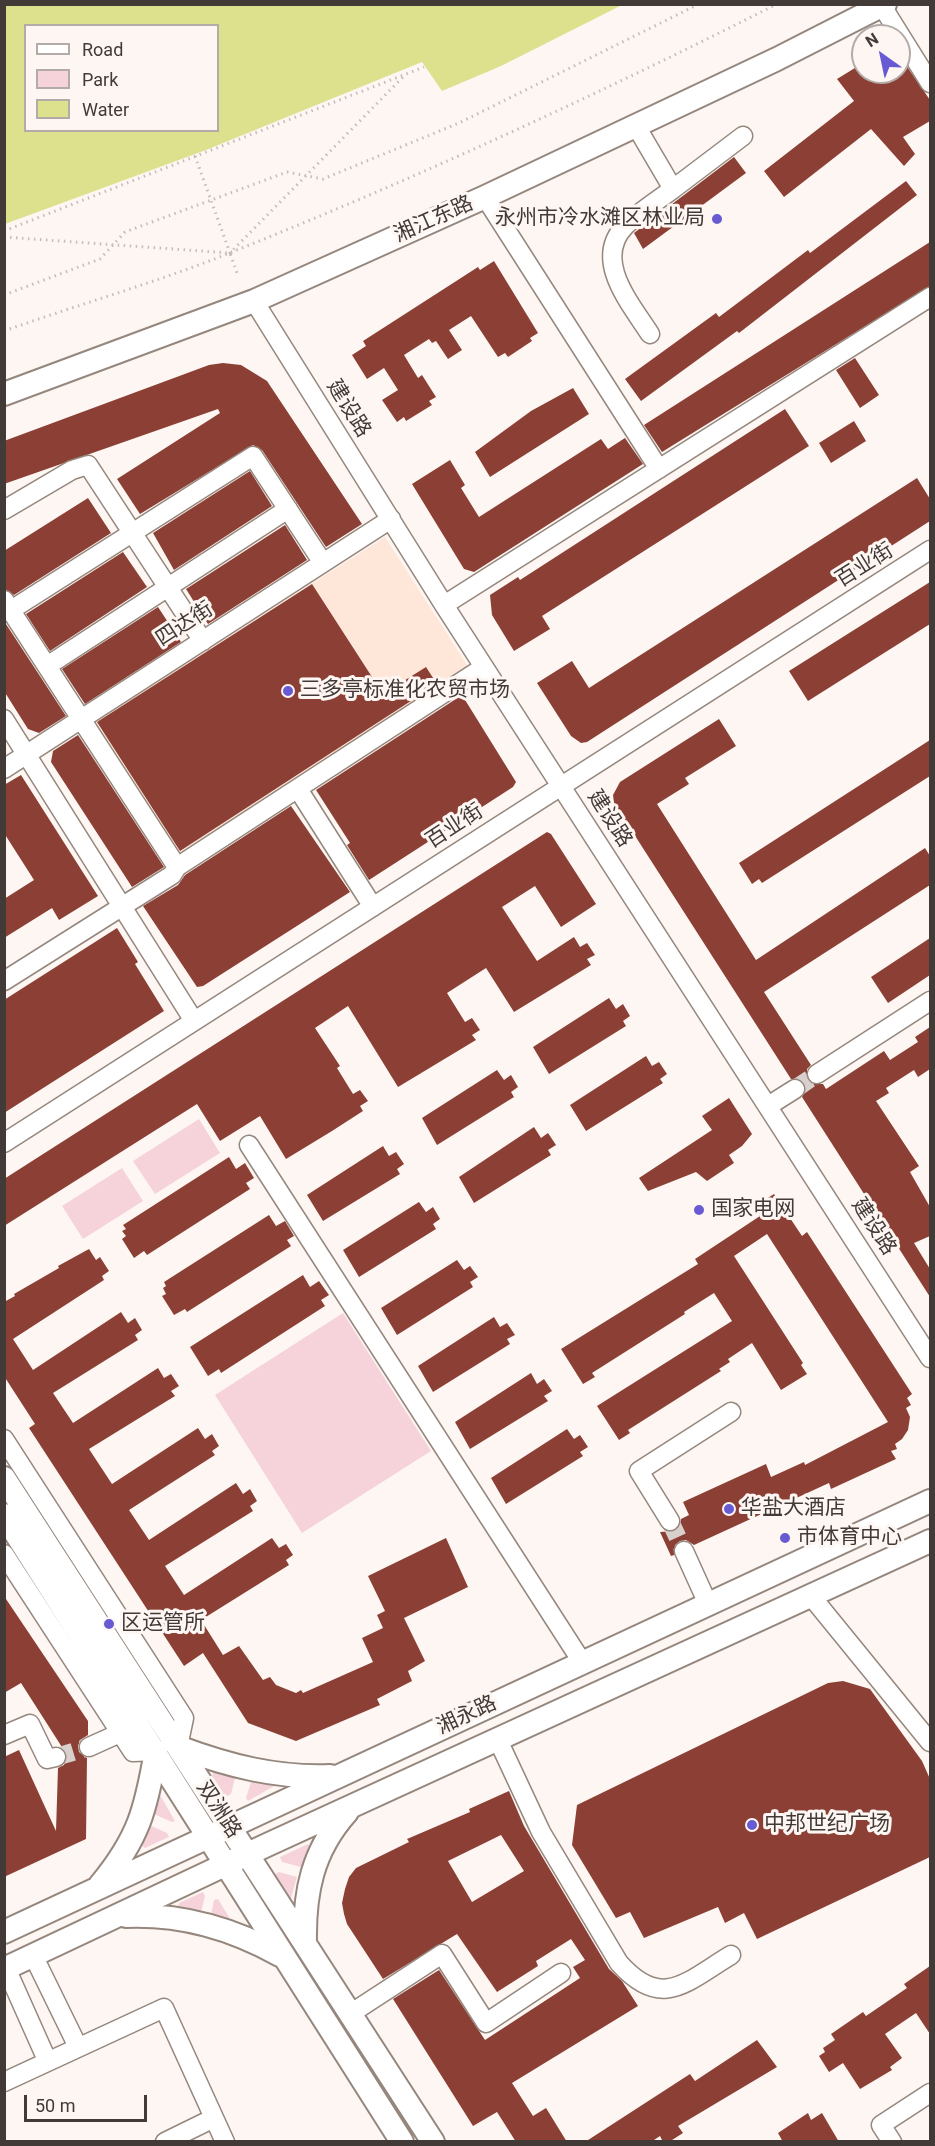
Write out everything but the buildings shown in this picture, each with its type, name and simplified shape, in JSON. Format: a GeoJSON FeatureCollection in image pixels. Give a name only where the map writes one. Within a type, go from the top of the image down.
{"type":"FeatureCollection","features":[{"type":"Feature","properties":{"kind":"main road","name":"湘江东路"},"geometry":{"type":"LineString","coordinates":[[4,394],[254,301],[486,197],[883,5]]}},
{"type":"Feature","properties":{"kind":"main road","name":"双洲路"},"geometry":{"type":"LineString","coordinates":[[4,1478],[167,1749],[207,1837],[402,2142]]}},
{"type":"Feature","properties":{"kind":"main road","name":"湘永路"},"geometry":{"type":"LineString","coordinates":[[4,1932],[930,1501]]}},
{"type":"Feature","properties":{"kind":"main road","name":"双洲路"},"geometry":{"type":"LineString","coordinates":[[4,1515],[167,1749],[230,1827],[433,2142]]}},
{"type":"Feature","properties":{"kind":"main road","name":"湘永路"},"geometry":{"type":"LineString","coordinates":[[5,1967],[930,1541]]}},
{"type":"Feature","properties":{"kind":"main road"},"geometry":{"type":"LineString","coordinates":[[96,1890],[120,1861],[136,1834],[167,1749],[246,1770],[297,1777],[338,1776]]}},
{"type":"Feature","properties":{"kind":"main road"},"geometry":{"type":"LineString","coordinates":[[376,1758],[391,1789]]}},
{"type":"Feature","properties":{"kind":"main road"},"geometry":{"type":"LineString","coordinates":[[305,1943],[307,1896],[317,1855],[330,1831],[351,1807]]}},
{"type":"Feature","properties":{"kind":"main road"},"geometry":{"type":"LineString","coordinates":[[115,1917],[153,1915],[204,1923],[258,1943],[283,1956]]}},
{"type":"Feature","properties":{"kind":"main road"},"geometry":{"type":"LineString","coordinates":[[335,2037],[354,2019]]}},
{"type":"Feature","properties":{"kind":"street"},"geometry":{"type":"LineString","coordinates":[[883,5],[930,83]]}},
{"type":"Feature","properties":{"kind":"street"},"geometry":{"type":"LineString","coordinates":[[636,126],[673,189]]}},
{"type":"Feature","properties":{"kind":"street"},"geometry":{"type":"LineString","coordinates":[[650,334],[616,278],[612,262],[614,243],[624,227],[743,136]]}},
{"type":"Feature","properties":{"kind":"street"},"geometry":{"type":"LineString","coordinates":[[486,197],[659,469]]}},
{"type":"Feature","properties":{"kind":"street"},"geometry":{"type":"LineString","coordinates":[[444,605],[930,297]]}},
{"type":"Feature","properties":{"kind":"street","name":"建设路"},"geometry":{"type":"LineString","coordinates":[[254,301],[444,605],[930,1358]]}},
{"type":"Feature","properties":{"kind":"street"},"geometry":{"type":"LineString","coordinates":[[177,867],[8,605],[133,533],[253,456],[323,563]]}},
{"type":"Feature","properties":{"kind":"street"},"geometry":{"type":"LineString","coordinates":[[4,510],[72,470],[88,465],[203,641]]}},
{"type":"Feature","properties":{"kind":"street"},"geometry":{"type":"LineString","coordinates":[[47,666],[288,509]]}},
{"type":"Feature","properties":{"kind":"street","name":"四达街"},"geometry":{"type":"LineString","coordinates":[[4,769],[391,519]]}},
{"type":"Feature","properties":{"kind":"street","name":"百业街"},"geometry":{"type":"LineString","coordinates":[[4,1143],[930,550]]}},
{"type":"Feature","properties":{"kind":"street"},"geometry":{"type":"LineString","coordinates":[[4,981],[172,875],[177,867],[484,667]]}},
{"type":"Feature","properties":{"kind":"street"},"geometry":{"type":"LineString","coordinates":[[4,719],[194,1021]]}},
{"type":"Feature","properties":{"kind":"street"},"geometry":{"type":"LineString","coordinates":[[298,789],[373,908]]}},
{"type":"Feature","properties":{"kind":"street"},"geometry":{"type":"LineString","coordinates":[[817,1074],[930,1001]]}},
{"type":"Feature","properties":{"kind":"street"},"geometry":{"type":"LineString","coordinates":[[768,1106],[795,1089]]}},
{"type":"Feature","properties":{"kind":"street"},"geometry":{"type":"LineString","coordinates":[[249,1145],[582,1662]]}},
{"type":"Feature","properties":{"kind":"street"},"geometry":{"type":"LineString","coordinates":[[670,1521],[639,1471],[731,1412]]}},
{"type":"Feature","properties":{"kind":"street"},"geometry":{"type":"LineString","coordinates":[[4,1439],[184,1718],[167,1749],[133,1752],[4,1554]]}},
{"type":"Feature","properties":{"kind":"street"},"geometry":{"type":"LineString","coordinates":[[684,1551],[708,1604]]}},
{"type":"Feature","properties":{"kind":"street"},"geometry":{"type":"LineString","coordinates":[[811,1596],[930,1742]]}},
{"type":"Feature","properties":{"kind":"street"},"geometry":{"type":"LineString","coordinates":[[4,1736],[30,1724],[47,1759],[56,1757]]}},
{"type":"Feature","properties":{"kind":"street"},"geometry":{"type":"LineString","coordinates":[[89,1747],[120,1733]]}},
{"type":"Feature","properties":{"kind":"street"},"geometry":{"type":"LineString","coordinates":[[498,1740],[541,1832],[619,1963],[629,1974],[640,1983],[664,1989],[680,1985],[731,1955]]}},
{"type":"Feature","properties":{"kind":"street"},"geometry":{"type":"LineString","coordinates":[[354,2019],[442,1954],[486,2023],[561,1973]]}},
{"type":"Feature","properties":{"kind":"street"},"geometry":{"type":"LineString","coordinates":[[33,1955],[78,2047]]}},
{"type":"Feature","properties":{"kind":"street"},"geometry":{"type":"LineString","coordinates":[[5,1967],[48,2060]]}},
{"type":"Feature","properties":{"kind":"street"},"geometry":{"type":"LineString","coordinates":[[4,2082],[164,2008],[225,2142]]}},
{"type":"Feature","properties":{"kind":"street"},"geometry":{"type":"LineString","coordinates":[[892,2142],[881,2125],[930,2093]]}},
{"type":"Feature","properties":{"kind":"street"},"geometry":{"type":"LineString","coordinates":[[165,2142],[214,2118]]}},
{"type":"Feature","properties":{"kind":"path"},"geometry":{"type":"LineString","coordinates":[[4,295],[100,259],[125,232],[287,172],[323,179],[459,123],[699,4]]}},
{"type":"Feature","properties":{"kind":"path"},"geometry":{"type":"LineString","coordinates":[[4,331],[230,253],[451,160],[636,75],[777,4]]}},
{"type":"Feature","properties":{"kind":"path"},"geometry":{"type":"LineString","coordinates":[[4,231],[424,67]]}},
{"type":"Feature","properties":{"kind":"path"},"geometry":{"type":"LineString","coordinates":[[4,237],[230,253],[406,74]]}},
{"type":"Feature","properties":{"kind":"path"},"geometry":{"type":"LineString","coordinates":[[195,156],[238,276]]}},
{"type":"Feature","properties":{"kind":"shaded area","name":"三多亭标准化农贸市场"},"geometry":{"type":"Polygon","coordinates":[[[385,537],[469,668],[176,855],[92,724],[385,537]]]}},
{"type":"Feature","properties":{"kind":"green space"},"geometry":{"type":"Polygon","coordinates":[[[199,1119],[220,1153],[155,1194],[133,1161],[199,1119]]]}},
{"type":"Feature","properties":{"kind":"green space"},"geometry":{"type":"Polygon","coordinates":[[[122,1168],[143,1201],[83,1239],[62,1206],[122,1168]]]}},
{"type":"Feature","properties":{"kind":"green space"},"geometry":{"type":"Polygon","coordinates":[[[343,1313],[431,1451],[302,1533],[215,1395],[343,1313]]]}},
{"type":"Feature","properties":{"kind":"green space"},"geometry":{"type":"Polygon","coordinates":[[[214,1771],[235,1778],[231,1794],[225,1797],[212,1776],[214,1771]]]}},
{"type":"Feature","properties":{"kind":"green space"},"geometry":{"type":"Polygon","coordinates":[[[251,1782],[273,1782],[276,1785],[248,1801],[246,1798],[251,1782]]]}},
{"type":"Feature","properties":{"kind":"green space"},"geometry":{"type":"Polygon","coordinates":[[[158,1794],[175,1821],[172,1822],[154,1814],[155,1797],[158,1794]]]}},
{"type":"Feature","properties":{"kind":"green space"},"geometry":{"type":"Polygon","coordinates":[[[149,1825],[167,1833],[169,1837],[145,1848],[141,1845],[149,1825]]]}},
{"type":"Feature","properties":{"kind":"green space"},"geometry":{"type":"Polygon","coordinates":[[[308,1844],[310,1846],[301,1867],[282,1862],[280,1857],[308,1844]]]}},
{"type":"Feature","properties":{"kind":"green space"},"geometry":{"type":"Polygon","coordinates":[[[279,1872],[297,1877],[291,1898],[288,1899],[273,1875],[279,1872]]]}},
{"type":"Feature","properties":{"kind":"green space"},"geometry":{"type":"Polygon","coordinates":[[[203,1892],[205,1896],[201,1912],[178,1907],[179,1903],[203,1892]]]}},
{"type":"Feature","properties":{"kind":"green space"},"geometry":{"type":"Polygon","coordinates":[[[218,1899],[232,1922],[211,1915],[214,1900],[218,1899]]]}},
{"type":"Feature","properties":{"kind":"water"},"geometry":{"type":"Polygon","coordinates":[[[5,4],[622,4],[501,66],[442,91],[422,62],[206,150],[5,224],[5,4]]]}},
{"type":"Feature","properties":{"kind":"tunnel"},"geometry":{"type":"LineString","coordinates":[[795,1089],[817,1074]]}},
{"type":"Feature","properties":{"kind":"tunnel"},"geometry":{"type":"LineString","coordinates":[[670,1521],[684,1551]]}},
{"type":"Feature","properties":{"kind":"tunnel"},"geometry":{"type":"LineString","coordinates":[[56,1757],[89,1747]]}},
{"type":"Feature","properties":{"kind":"place","name":"永州市冷水滩区林业局"},"geometry":{"type":"Point","coordinates":[717,219]}},
{"type":"Feature","properties":{"kind":"place","name":"三多亭标准化农贸市场"},"geometry":{"type":"Point","coordinates":[288,691]}},
{"type":"Feature","properties":{"kind":"place","name":"国家电网"},"geometry":{"type":"Point","coordinates":[699,1210]}},
{"type":"Feature","properties":{"kind":"place","name":"华盐大酒店"},"geometry":{"type":"Point","coordinates":[729,1509]}},
{"type":"Feature","properties":{"kind":"place","name":"市体育中心"},"geometry":{"type":"Point","coordinates":[785,1538]}},
{"type":"Feature","properties":{"kind":"place","name":"区运管所"},"geometry":{"type":"Point","coordinates":[109,1624]}},
{"type":"Feature","properties":{"kind":"place","name":"中邦世纪广场"},"geometry":{"type":"Point","coordinates":[752,1825]}}]}
